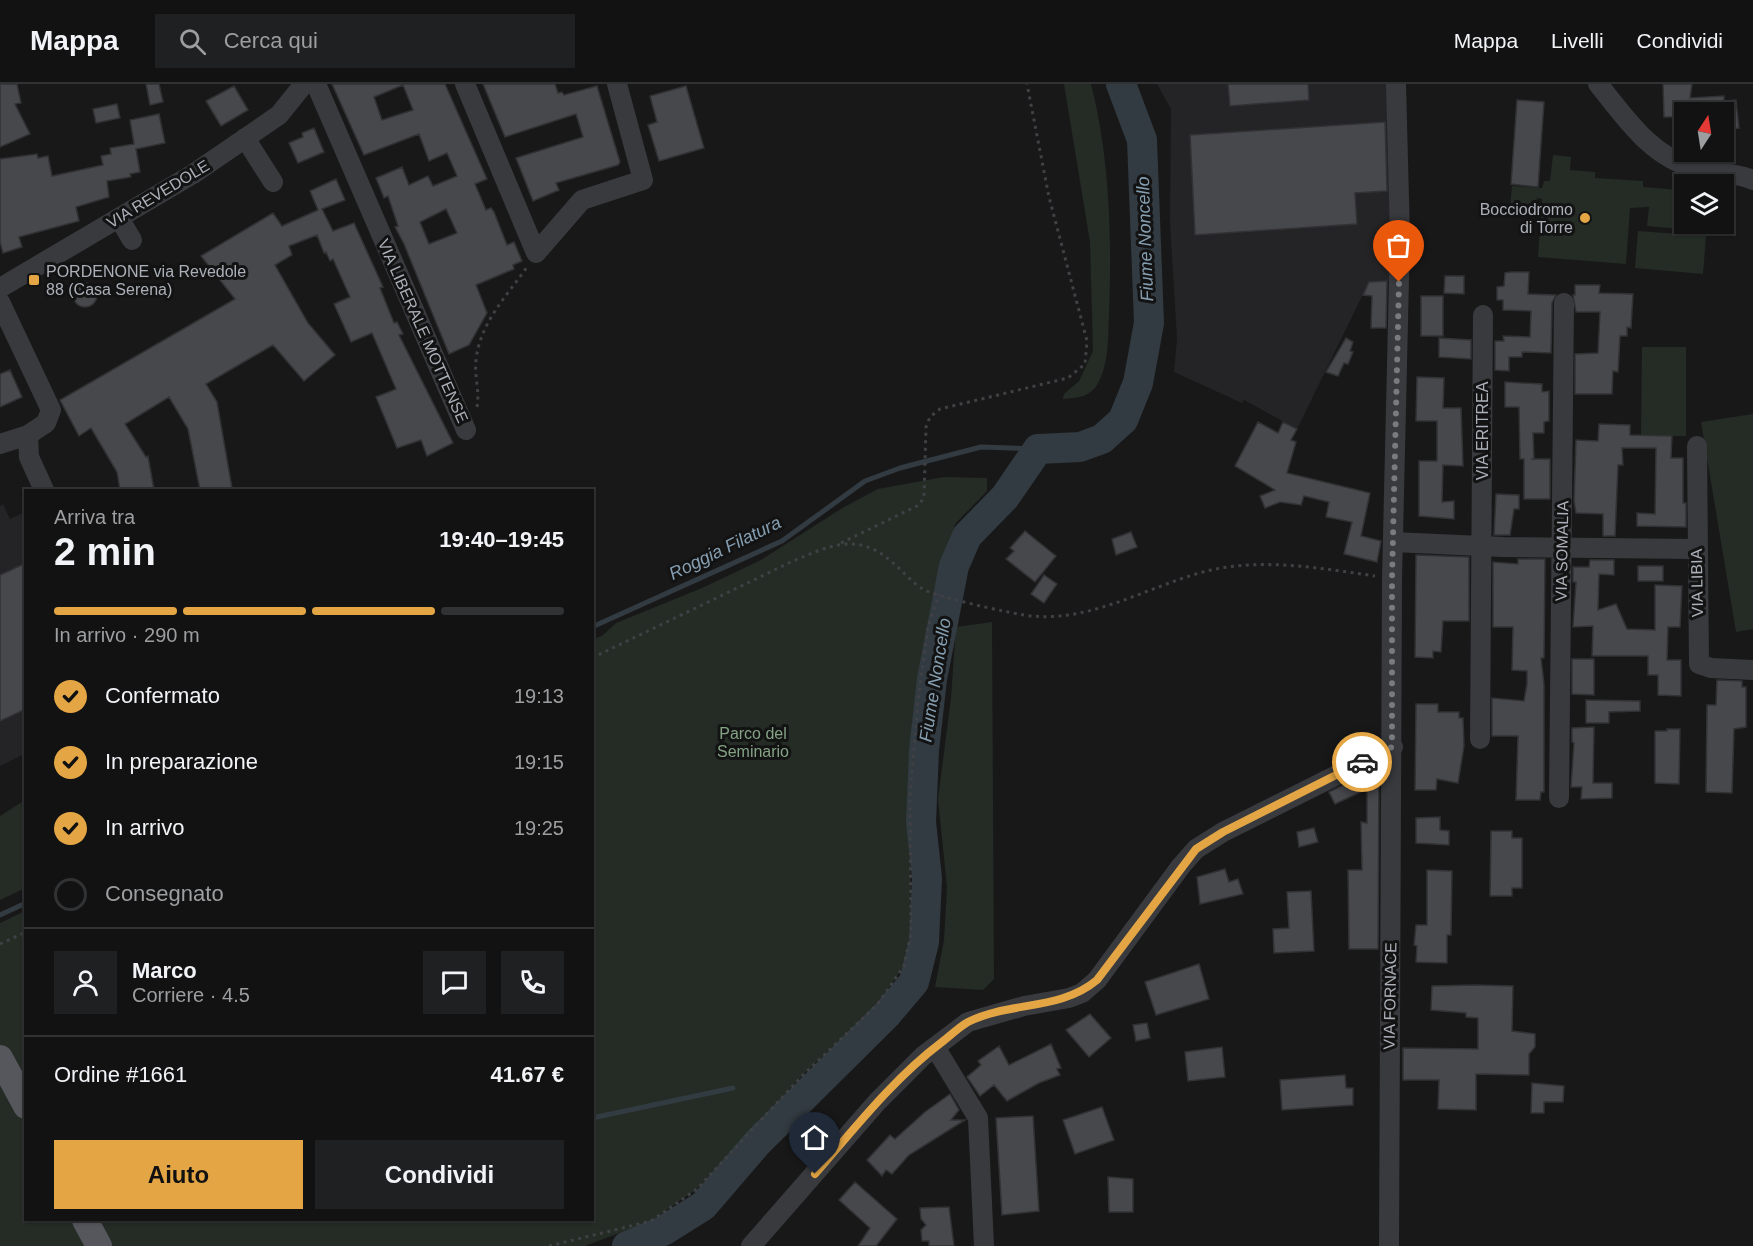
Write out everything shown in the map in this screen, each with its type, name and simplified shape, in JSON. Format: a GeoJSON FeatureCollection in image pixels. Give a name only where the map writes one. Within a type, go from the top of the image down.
{"type":"FeatureCollection","features":[{"type":"Feature","properties":{"kind":"main road"},"geometry":{"type":"LineString","coordinates":[[0,1058],[24,1102]]}},
{"type":"Feature","properties":{"kind":"main road"},"geometry":{"type":"LineString","coordinates":[[86,1221],[99,1246]]}},
{"type":"Feature","properties":{"kind":"street","name":"VIA REVEDOLE"},"geometry":{"type":"LineString","coordinates":[[0,288],[193,174],[279,115],[304,84]]}},
{"type":"Feature","properties":{"kind":"street","name":"VIA LIBERALE MOTTENSE"},"geometry":{"type":"LineString","coordinates":[[316,84],[465,430]]}},
{"type":"Feature","properties":{"kind":"street"},"geometry":{"type":"LineString","coordinates":[[465,84],[536,253],[582,200],[644,180],[617,84]]}},
{"type":"Feature","properties":{"kind":"street","name":"VIA FORNACE"},"geometry":{"type":"LineString","coordinates":[[1389,1246],[1392,579],[1400,236],[1396,84]]}},
{"type":"Feature","properties":{"kind":"street"},"geometry":{"type":"LineString","coordinates":[[1598,84],[1636,130],[1658,152],[1677,163],[1753,180]]}},
{"type":"Feature","properties":{"kind":"street"},"geometry":{"type":"LineString","coordinates":[[245,138],[273,182]]}},
{"type":"Feature","properties":{"kind":"street"},"geometry":{"type":"LineString","coordinates":[[119,218],[132,240]]}},
{"type":"Feature","properties":{"kind":"street"},"geometry":{"type":"LineString","coordinates":[[0,302],[51,410],[46,423],[28,435],[0,444]]}},
{"type":"Feature","properties":{"kind":"street","name":"VIA SOMALIA"},"geometry":{"type":"LineString","coordinates":[[1559,798],[1564,303]]}},
{"type":"Feature","properties":{"kind":"street","name":"VIA ERITREA"},"geometry":{"type":"LineString","coordinates":[[1480,739],[1483,315]]}},
{"type":"Feature","properties":{"kind":"street"},"geometry":{"type":"LineString","coordinates":[[28,435],[29,457],[44,489]]}},
{"type":"Feature","properties":{"kind":"street","name":"VIA LIBIA"},"geometry":{"type":"LineString","coordinates":[[1696,447],[1699,664],[1711,668],[1753,670]]}},
{"type":"Feature","properties":{"kind":"street"},"geometry":{"type":"LineString","coordinates":[[1393,542],[1562,548],[1696,549]]}},
{"type":"Feature","properties":{"kind":"street"},"geometry":{"type":"LineString","coordinates":[[752,1246],[877,1102],[935,1047],[968,1022],[1082,993],[1097,980],[1196,849],[1223,832],[1392,747]]}},
{"type":"Feature","properties":{"kind":"street"},"geometry":{"type":"LineString","coordinates":[[935,1047],[978,1118],[984,1246]]}},
{"type":"Feature","properties":{"kind":"path"},"geometry":{"type":"LineString","coordinates":[[594,657],[791,562],[837,545],[918,506],[924,497],[926,438],[930,417],[940,409],[1068,378],[1085,364],[1087,340],[1049,197],[1027,84]]}},
{"type":"Feature","properties":{"kind":"path","name":"VIA LIBERALE MOTTENSE"},"geometry":{"type":"LineString","coordinates":[[465,430],[475,416],[479,397],[476,362],[484,326],[536,253]]}},
{"type":"Feature","properties":{"kind":"path"},"geometry":{"type":"LineString","coordinates":[[837,545],[861,544],[878,550],[924,590],[1023,615],[1056,618],[1101,608],[1205,572],[1258,565],[1303,566],[1392,579]]}},
{"type":"Feature","properties":{"kind":"path"},"geometry":{"type":"LineString","coordinates":[[549,1246],[651,1221],[697,1189],[804,1074],[877,1005],[904,966],[911,933],[910,796],[918,701],[928,627],[939,594]]}},
{"type":"Feature","properties":{"kind":"path"},"geometry":{"type":"LineString","coordinates":[[0,944],[24,933]]}},
{"type":"Feature","properties":{"kind":"shaded area"},"geometry":{"type":"Polygon","coordinates":[[[1157,84],[1389,84],[1392,190],[1389,281],[1369,282],[1297,429],[1244,400],[1242,403],[1174,372],[1177,339],[1170,223],[1171,109],[1157,84]]]}},
{"type":"Feature","properties":{"kind":"shaded area"},"geometry":{"type":"Polygon","coordinates":[[[3,504],[10,519],[24,512],[24,754],[0,766],[0,506],[3,504]]]}},
{"type":"Feature","properties":{"kind":"green space"},"geometry":{"type":"Polygon","coordinates":[[[1064,84],[1091,84],[1106,170],[1110,287],[1108,341],[1102,375],[1095,388],[1088,394],[1063,399],[1064,394],[1079,381],[1093,351],[1090,242],[1064,84]]]}},
{"type":"Feature","properties":{"kind":"green space","name":"Bocciodromo di Torre"},"geometry":{"type":"Polygon","coordinates":[[[1553,155],[1571,157],[1570,170],[1595,172],[1595,178],[1643,181],[1643,187],[1674,190],[1674,228],[1647,226],[1649,207],[1630,208],[1626,264],[1538,257],[1542,199],[1537,198],[1536,209],[1510,207],[1512,186],[1542,188],[1544,181],[1550,181],[1553,155]]]}},
{"type":"Feature","properties":{"kind":"green space"},"geometry":{"type":"Polygon","coordinates":[[[1638,231],[1706,236],[1703,274],[1635,268],[1638,231]]]}},
{"type":"Feature","properties":{"kind":"green space"},"geometry":{"type":"Polygon","coordinates":[[[1642,347],[1686,347],[1686,436],[1641,436],[1642,347]]]}},
{"type":"Feature","properties":{"kind":"green space"},"geometry":{"type":"Polygon","coordinates":[[[1753,414],[1753,629],[1736,632],[1701,422],[1753,414]]]}},
{"type":"Feature","properties":{"kind":"green space","name":"Parco del Seminario"},"geometry":{"type":"Polygon","coordinates":[[[944,477],[987,478],[987,491],[955,524],[928,627],[910,796],[911,933],[904,966],[877,1005],[804,1074],[697,1189],[651,1221],[585,1246],[0,1246],[0,923],[24,911],[24,1221],[594,1221],[594,639],[602,636],[616,623],[702,588],[761,560],[844,507],[878,489],[944,477]]]}},
{"type":"Feature","properties":{"kind":"green space"},"geometry":{"type":"Polygon","coordinates":[[[992,622],[994,979],[983,990],[935,987],[944,940],[947,887],[938,799],[951,698],[956,627],[992,622]]]}},
{"type":"Feature","properties":{"kind":"green space"},"geometry":{"type":"Polygon","coordinates":[[[24,801],[24,888],[0,900],[0,816],[24,801]]]}},
{"type":"Feature","properties":{"kind":"building"},"geometry":{"type":"Polygon","coordinates":[[[0,84],[17,84],[21,103],[15,104],[30,134],[0,147],[0,84]]]}},
{"type":"Feature","properties":{"kind":"building"},"geometry":{"type":"Polygon","coordinates":[[[146,84],[159,84],[163,102],[150,105],[146,84]]]}},
{"type":"Feature","properties":{"kind":"building"},"geometry":{"type":"Polygon","coordinates":[[[332,84],[445,84],[487,179],[475,184],[486,210],[491,208],[494,212],[507,245],[514,242],[522,261],[513,265],[514,269],[476,285],[487,313],[469,345],[449,354],[395,227],[398,226],[388,196],[384,198],[376,178],[402,167],[409,185],[428,176],[433,186],[457,176],[447,153],[429,161],[419,134],[364,155],[332,84]],[[403,85],[374,97],[382,120],[413,110],[403,85]],[[446,209],[420,222],[429,244],[457,233],[446,209]]]}},
{"type":"Feature","properties":{"kind":"building"},"geometry":{"type":"Polygon","coordinates":[[[483,84],[555,84],[558,93],[562,92],[564,95],[597,86],[620,162],[618,165],[556,183],[559,190],[533,201],[516,158],[583,137],[576,114],[505,137],[483,84]]]}},
{"type":"Feature","properties":{"kind":"building"},"geometry":{"type":"Polygon","coordinates":[[[1228,84],[1308,84],[1309,100],[1230,106],[1228,84]]]}},
{"type":"Feature","properties":{"kind":"building"},"geometry":{"type":"Polygon","coordinates":[[[1663,84],[1692,84],[1690,98],[1724,96],[1724,101],[1736,100],[1739,128],[1734,129],[1734,102],[1674,102],[1674,117],[1664,117],[1663,84]]]}},
{"type":"Feature","properties":{"kind":"building"},"geometry":{"type":"Polygon","coordinates":[[[234,86],[248,110],[221,126],[206,101],[234,86]]]}},
{"type":"Feature","properties":{"kind":"building"},"geometry":{"type":"Polygon","coordinates":[[[686,86],[704,148],[659,161],[648,125],[657,122],[650,96],[686,86]]]}},
{"type":"Feature","properties":{"kind":"building"},"geometry":{"type":"Polygon","coordinates":[[[1517,100],[1544,102],[1538,187],[1511,184],[1517,100]]]}},
{"type":"Feature","properties":{"kind":"building"},"geometry":{"type":"Polygon","coordinates":[[[117,104],[120,118],[96,123],[93,109],[117,104]]]}},
{"type":"Feature","properties":{"kind":"building"},"geometry":{"type":"Polygon","coordinates":[[[159,114],[165,143],[136,149],[140,172],[130,174],[131,177],[107,181],[109,197],[76,207],[79,221],[19,237],[22,247],[3,253],[0,242],[0,159],[37,154],[38,158],[48,156],[52,176],[103,165],[101,156],[111,154],[110,148],[134,144],[130,120],[159,114]]]}},
{"type":"Feature","properties":{"kind":"building"},"geometry":{"type":"Polygon","coordinates":[[[1385,122],[1387,191],[1355,193],[1357,224],[1195,235],[1190,135],[1385,122]]]}},
{"type":"Feature","properties":{"kind":"building"},"geometry":{"type":"Polygon","coordinates":[[[314,128],[324,152],[298,163],[289,143],[303,137],[302,133],[314,128]]]}},
{"type":"Feature","properties":{"kind":"building"},"geometry":{"type":"Polygon","coordinates":[[[336,179],[345,200],[322,209],[333,231],[354,223],[383,287],[380,288],[394,323],[397,322],[403,334],[399,335],[453,443],[427,456],[421,440],[397,448],[376,397],[396,389],[372,333],[351,342],[334,304],[350,297],[333,259],[330,261],[326,252],[324,253],[317,235],[289,246],[292,255],[275,265],[308,323],[335,355],[304,381],[273,345],[206,384],[217,402],[232,488],[200,489],[188,429],[169,397],[125,424],[146,457],[148,456],[154,489],[120,489],[117,472],[91,428],[79,436],[60,400],[235,299],[201,256],[273,213],[282,226],[318,210],[310,191],[336,179]]]}},
{"type":"Feature","properties":{"kind":"building"},"geometry":{"type":"Polygon","coordinates":[[[1529,272],[1528,294],[1556,295],[1552,303],[1551,353],[1522,352],[1522,357],[1509,357],[1509,371],[1495,370],[1495,341],[1504,341],[1503,336],[1530,337],[1531,311],[1503,310],[1503,300],[1497,300],[1497,287],[1504,286],[1505,273],[1529,272]]]}},
{"type":"Feature","properties":{"kind":"building"},"geometry":{"type":"Polygon","coordinates":[[[1445,276],[1464,276],[1464,294],[1444,293],[1445,276]]]}},
{"type":"Feature","properties":{"kind":"building"},"geometry":{"type":"Polygon","coordinates":[[[1387,281],[1386,328],[1371,328],[1372,296],[1363,295],[1369,282],[1387,281]]]}},
{"type":"Feature","properties":{"kind":"building"},"geometry":{"type":"Polygon","coordinates":[[[85,283],[94,286],[97,295],[94,304],[85,307],[76,304],[73,295],[76,286],[85,283]]]}},
{"type":"Feature","properties":{"kind":"building"},"geometry":{"type":"Polygon","coordinates":[[[1575,285],[1600,285],[1599,293],[1633,294],[1631,328],[1627,327],[1627,336],[1620,336],[1618,372],[1613,371],[1612,394],[1575,394],[1575,354],[1598,353],[1600,312],[1576,312],[1573,295],[1575,295],[1575,285]]]}},
{"type":"Feature","properties":{"kind":"building"},"geometry":{"type":"Polygon","coordinates":[[[1421,296],[1443,296],[1443,336],[1421,336],[1421,296]]]}},
{"type":"Feature","properties":{"kind":"building"},"geometry":{"type":"Polygon","coordinates":[[[1346,338],[1353,342],[1350,351],[1353,352],[1348,364],[1344,363],[1338,376],[1326,372],[1346,338]]]}},
{"type":"Feature","properties":{"kind":"building"},"geometry":{"type":"Polygon","coordinates":[[[1439,338],[1471,340],[1471,359],[1439,357],[1439,338]]]}},
{"type":"Feature","properties":{"kind":"building"},"geometry":{"type":"Polygon","coordinates":[[[10,370],[22,397],[0,407],[0,374],[10,370]]]}},
{"type":"Feature","properties":{"kind":"building"},"geometry":{"type":"Polygon","coordinates":[[[1417,377],[1444,378],[1443,408],[1461,408],[1463,466],[1443,465],[1442,502],[1454,501],[1454,519],[1419,516],[1419,461],[1437,461],[1437,421],[1416,421],[1417,377]]]}},
{"type":"Feature","properties":{"kind":"building"},"geometry":{"type":"Polygon","coordinates":[[[1505,382],[1542,384],[1542,392],[1549,391],[1549,421],[1544,422],[1544,433],[1533,433],[1534,459],[1550,459],[1550,499],[1524,499],[1524,459],[1520,459],[1519,407],[1505,407],[1505,382]]]}},
{"type":"Feature","properties":{"kind":"building"},"geometry":{"type":"Polygon","coordinates":[[[1258,422],[1278,433],[1283,422],[1297,429],[1291,440],[1296,442],[1287,473],[1370,493],[1361,536],[1381,541],[1377,562],[1344,554],[1352,522],[1326,517],[1329,502],[1304,496],[1301,505],[1280,502],[1265,508],[1260,496],[1275,490],[1235,466],[1258,422]]]}},
{"type":"Feature","properties":{"kind":"building"},"geometry":{"type":"Polygon","coordinates":[[[1599,424],[1630,425],[1630,435],[1672,436],[1671,458],[1683,458],[1683,503],[1686,503],[1686,527],[1637,526],[1637,513],[1655,514],[1656,448],[1622,448],[1623,465],[1618,465],[1615,536],[1603,536],[1603,514],[1576,513],[1574,501],[1576,440],[1598,441],[1599,424]]]}},
{"type":"Feature","properties":{"kind":"building"},"geometry":{"type":"Polygon","coordinates":[[[1496,494],[1519,495],[1519,509],[1514,509],[1510,535],[1494,535],[1496,494]]]}},
{"type":"Feature","properties":{"kind":"building"},"geometry":{"type":"Polygon","coordinates":[[[1025,531],[1056,556],[1035,582],[1006,559],[1014,551],[1010,548],[1025,531]]]}},
{"type":"Feature","properties":{"kind":"building"},"geometry":{"type":"Polygon","coordinates":[[[1131,532],[1137,547],[1116,555],[1112,539],[1131,532]]]}},
{"type":"Feature","properties":{"kind":"building"},"geometry":{"type":"Polygon","coordinates":[[[1416,555],[1469,557],[1469,621],[1443,621],[1441,652],[1433,651],[1433,658],[1415,657],[1416,555]]]}},
{"type":"Feature","properties":{"kind":"building"},"geometry":{"type":"Polygon","coordinates":[[[1518,559],[1545,559],[1544,658],[1541,658],[1544,684],[1544,792],[1541,792],[1540,800],[1516,800],[1518,736],[1492,736],[1492,698],[1524,701],[1527,684],[1527,671],[1512,670],[1513,627],[1493,627],[1493,562],[1518,564],[1518,559]]]}},
{"type":"Feature","properties":{"kind":"building"},"geometry":{"type":"Polygon","coordinates":[[[1590,560],[1614,560],[1614,575],[1599,574],[1598,610],[1616,604],[1627,629],[1655,630],[1655,585],[1682,586],[1680,627],[1668,627],[1667,660],[1681,660],[1681,696],[1658,695],[1658,675],[1648,675],[1648,656],[1592,656],[1593,626],[1573,627],[1576,582],[1573,582],[1573,567],[1589,567],[1590,560]]]}},
{"type":"Feature","properties":{"kind":"building"},"geometry":{"type":"Polygon","coordinates":[[[24,564],[24,710],[0,721],[0,575],[24,564]]]}},
{"type":"Feature","properties":{"kind":"building"},"geometry":{"type":"Polygon","coordinates":[[[1638,566],[1663,566],[1663,581],[1638,581],[1638,566]]]}},
{"type":"Feature","properties":{"kind":"building"},"geometry":{"type":"Polygon","coordinates":[[[1044,575],[1057,584],[1044,603],[1031,594],[1044,575]]]}},
{"type":"Feature","properties":{"kind":"building"},"geometry":{"type":"Polygon","coordinates":[[[1572,659],[1594,659],[1594,695],[1572,694],[1572,659]]]}},
{"type":"Feature","properties":{"kind":"building"},"geometry":{"type":"Polygon","coordinates":[[[1717,680],[1742,681],[1742,687],[1746,687],[1746,727],[1734,729],[1732,793],[1706,792],[1707,705],[1716,705],[1717,680]]]}},
{"type":"Feature","properties":{"kind":"building"},"geometry":{"type":"Polygon","coordinates":[[[1586,700],[1640,701],[1640,711],[1609,712],[1609,723],[1586,723],[1586,700]]]}},
{"type":"Feature","properties":{"kind":"building"},"geometry":{"type":"Polygon","coordinates":[[[1416,704],[1438,704],[1438,712],[1459,712],[1459,718],[1463,718],[1464,746],[1458,783],[1437,779],[1436,790],[1415,790],[1416,704]]]}},
{"type":"Feature","properties":{"kind":"building"},"geometry":{"type":"Polygon","coordinates":[[[1594,727],[1593,783],[1612,783],[1612,798],[1581,799],[1582,787],[1571,787],[1574,743],[1572,742],[1572,728],[1594,727]]]}},
{"type":"Feature","properties":{"kind":"building"},"geometry":{"type":"Polygon","coordinates":[[[1667,729],[1680,729],[1679,784],[1655,783],[1655,731],[1667,731],[1667,729]]]}},
{"type":"Feature","properties":{"kind":"building"},"geometry":{"type":"Polygon","coordinates":[[[1379,767],[1378,949],[1349,949],[1348,870],[1362,870],[1361,822],[1367,823],[1367,789],[1335,804],[1329,792],[1379,767]]]}},
{"type":"Feature","properties":{"kind":"building"},"geometry":{"type":"Polygon","coordinates":[[[1440,817],[1440,830],[1449,831],[1449,845],[1416,843],[1416,818],[1440,817]]]}},
{"type":"Feature","properties":{"kind":"building"},"geometry":{"type":"Polygon","coordinates":[[[1314,828],[1318,842],[1299,847],[1297,832],[1314,828]]]}},
{"type":"Feature","properties":{"kind":"building"},"geometry":{"type":"Polygon","coordinates":[[[1491,831],[1512,831],[1512,838],[1522,838],[1522,888],[1512,888],[1512,896],[1490,896],[1491,831]]]}},
{"type":"Feature","properties":{"kind":"building"},"geometry":{"type":"Polygon","coordinates":[[[1225,869],[1229,882],[1238,879],[1243,894],[1200,904],[1197,877],[1225,869]]]}},
{"type":"Feature","properties":{"kind":"building"},"geometry":{"type":"Polygon","coordinates":[[[1427,870],[1452,871],[1451,935],[1447,935],[1447,963],[1416,962],[1417,946],[1414,945],[1416,925],[1427,925],[1427,870]]]}},
{"type":"Feature","properties":{"kind":"building"},"geometry":{"type":"Polygon","coordinates":[[[1311,891],[1314,951],[1274,953],[1273,929],[1289,928],[1287,892],[1311,891]]]}},
{"type":"Feature","properties":{"kind":"building"},"geometry":{"type":"Polygon","coordinates":[[[1199,964],[1209,999],[1156,1015],[1145,982],[1199,964]]]}},
{"type":"Feature","properties":{"kind":"building"},"geometry":{"type":"Polygon","coordinates":[[[1432,986],[1513,986],[1512,1031],[1535,1034],[1535,1047],[1529,1054],[1529,1075],[1476,1074],[1476,1110],[1438,1109],[1439,1080],[1403,1080],[1403,1048],[1478,1049],[1478,1018],[1466,1017],[1466,1013],[1431,1010],[1432,986]]]}},
{"type":"Feature","properties":{"kind":"building"},"geometry":{"type":"Polygon","coordinates":[[[1090,1014],[1111,1038],[1089,1057],[1066,1030],[1090,1014]]]}},
{"type":"Feature","properties":{"kind":"building"},"geometry":{"type":"Polygon","coordinates":[[[1147,1023],[1150,1038],[1136,1041],[1133,1025],[1147,1023]]]}},
{"type":"Feature","properties":{"kind":"building"},"geometry":{"type":"Polygon","coordinates":[[[1051,1044],[1061,1068],[1057,1069],[1060,1075],[1039,1083],[1007,1101],[994,1085],[980,1096],[967,1077],[981,1065],[978,1061],[999,1046],[1009,1065],[1051,1044]]]}},
{"type":"Feature","properties":{"kind":"building"},"geometry":{"type":"Polygon","coordinates":[[[1222,1047],[1225,1077],[1188,1081],[1185,1052],[1222,1047]]]}},
{"type":"Feature","properties":{"kind":"building"},"geometry":{"type":"Polygon","coordinates":[[[1345,1075],[1346,1088],[1353,1088],[1353,1105],[1282,1110],[1280,1080],[1345,1075]]]}},
{"type":"Feature","properties":{"kind":"building"},"geometry":{"type":"Polygon","coordinates":[[[1532,1083],[1564,1086],[1563,1102],[1544,1102],[1544,1113],[1531,1113],[1532,1083]]]}},
{"type":"Feature","properties":{"kind":"building"},"geometry":{"type":"Polygon","coordinates":[[[950,1094],[959,1110],[951,1120],[965,1120],[909,1155],[892,1174],[886,1170],[882,1176],[867,1160],[890,1135],[895,1139],[925,1112],[950,1094]]]}},
{"type":"Feature","properties":{"kind":"building"},"geometry":{"type":"Polygon","coordinates":[[[1102,1107],[1114,1140],[1075,1154],[1063,1120],[1102,1107]]]}},
{"type":"Feature","properties":{"kind":"building"},"geometry":{"type":"Polygon","coordinates":[[[1033,1116],[1039,1211],[1002,1215],[996,1118],[1033,1116]]]}},
{"type":"Feature","properties":{"kind":"building"},"geometry":{"type":"Polygon","coordinates":[[[1108,1177],[1133,1179],[1133,1212],[1109,1212],[1108,1177]]]}},
{"type":"Feature","properties":{"kind":"building"},"geometry":{"type":"Polygon","coordinates":[[[855,1182],[897,1219],[876,1246],[858,1246],[870,1228],[839,1200],[855,1182]]]}},
{"type":"Feature","properties":{"kind":"building"},"geometry":{"type":"Polygon","coordinates":[[[949,1207],[954,1246],[929,1246],[929,1241],[922,1241],[921,1230],[926,1225],[921,1219],[920,1208],[949,1207]]]}},
{"type":"Feature","properties":{"kind":"waterway","name":"Fiume Noncello"},"geometry":{"type":"LineString","coordinates":[[627,1246],[663,1231],[703,1206],[758,1142],[887,1014],[914,982],[924,942],[927,878],[921,822],[924,750],[932,679],[954,566],[967,536],[1005,497],[1038,449],[1080,447],[1102,439],[1123,420],[1138,383],[1149,323],[1142,140],[1121,84]]}},
{"type":"Feature","properties":{"kind":"waterway","name":"Roggia Filatura"},"geometry":{"type":"LineString","coordinates":[[594,626],[782,541],[865,481],[900,468],[981,447],[1038,449]]}},
{"type":"Feature","properties":{"kind":"waterway","name":"Roggia Filatura"},"geometry":{"type":"LineString","coordinates":[[0,915],[24,904]]}},
{"type":"Feature","properties":{"kind":"waterway"},"geometry":{"type":"LineString","coordinates":[[594,1118],[733,1088]]}},
{"type":"Feature","properties":{"kind":"way so far"},"geometry":{"type":"LineString","coordinates":[[1362,762],[1392,747],[1392,579],[1399,282]]}},
{"type":"Feature","properties":{"kind":"place","name":"Bocciodromo di Torre"},"geometry":{"type":"Point","coordinates":[1585,218]}},
{"type":"Feature","properties":{"kind":"place","name":"PORDENONE via Revedole 88 (Casa Serena)"},"geometry":{"type":"Point","coordinates":[34,280]}},
{"type":"Feature","properties":{"kind":"route"},"geometry":{"type":"LineString","coordinates":[[815,1174],[877,1102],[923,1056],[968,1022],[1082,993],[1097,980],[1196,849],[1223,832],[1362,762]]}}]}
